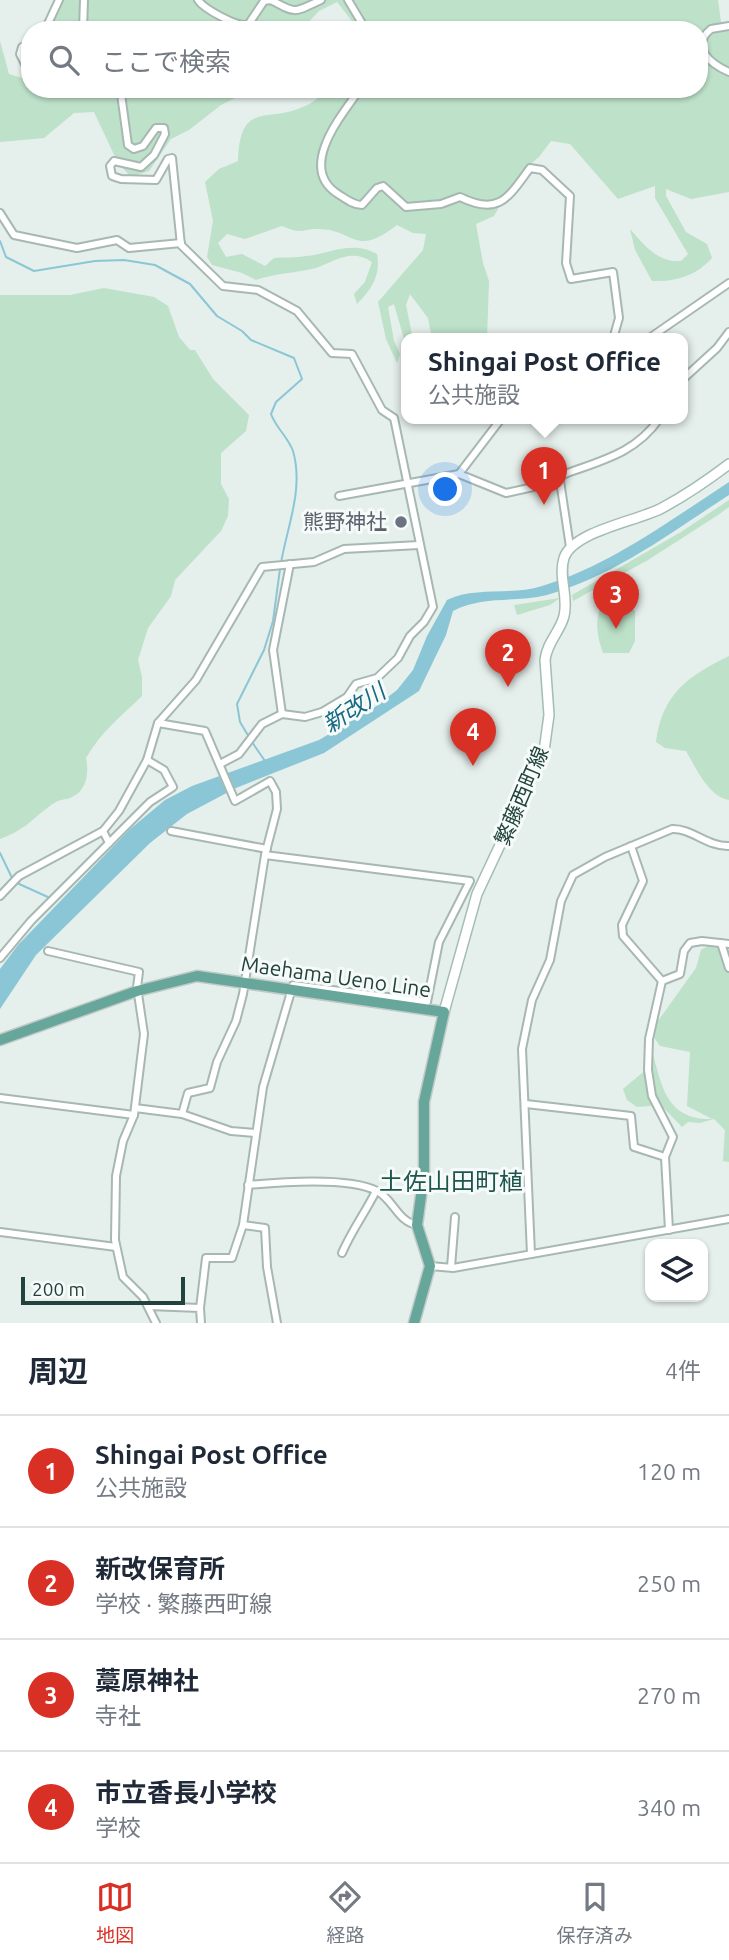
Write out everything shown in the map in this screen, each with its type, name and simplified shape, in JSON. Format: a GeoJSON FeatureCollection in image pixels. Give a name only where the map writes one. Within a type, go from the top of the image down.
{"type":"FeatureCollection","features":[{"type":"Feature","properties":{"kind":"main road"},"geometry":{"type":"LineString","coordinates":[[570,547],[583,538],[660,509],[729,464]]}},
{"type":"Feature","properties":{"kind":"main road","name":"繁藤西町線"},"geometry":{"type":"LineString","coordinates":[[444,1012],[477,894],[544,751],[548,715],[546,648],[562,620],[562,573],[564,557],[570,547]]}},
{"type":"Feature","properties":{"kind":"main road","name":"Maehama Ueno Line"},"geometry":{"type":"LineString","coordinates":[[0,1040],[137,991],[197,976],[444,1012],[424,1102],[424,1174],[417,1225],[429,1266]]}},
{"type":"Feature","properties":{"kind":"main road"},"geometry":{"type":"LineString","coordinates":[[414,1323],[429,1266]]}},
{"type":"Feature","properties":{"kind":"street"},"geometry":{"type":"LineString","coordinates":[[49,21],[59,0]]}},
{"type":"Feature","properties":{"kind":"street"},"geometry":{"type":"LineString","coordinates":[[83,0],[83,21]]}},
{"type":"Feature","properties":{"kind":"street"},"geometry":{"type":"LineString","coordinates":[[198,0],[206,8],[232,21]]}},
{"type":"Feature","properties":{"kind":"street"},"geometry":{"type":"LineString","coordinates":[[251,21],[264,1],[271,0],[286,10],[293,11],[321,0]]}},
{"type":"Feature","properties":{"kind":"street"},"geometry":{"type":"LineString","coordinates":[[348,0],[361,21]]}},
{"type":"Feature","properties":{"kind":"street"},"geometry":{"type":"LineString","coordinates":[[708,33],[711,29],[729,26]]}},
{"type":"Feature","properties":{"kind":"street"},"geometry":{"type":"LineString","coordinates":[[708,61],[729,72]]}},
{"type":"Feature","properties":{"kind":"street"},"geometry":{"type":"LineString","coordinates":[[122,98],[128,145],[134,149],[143,146],[156,128],[164,128],[165,134],[141,167],[114,161],[110,166],[112,176],[121,179],[156,180],[168,159],[172,158],[181,243],[223,286],[258,290],[296,312],[332,353],[352,354],[382,410],[394,418],[433,607],[424,622],[410,636],[398,658],[377,678],[356,684],[347,697],[322,712],[305,717],[282,714],[262,724],[239,754],[220,764]]}},
{"type":"Feature","properties":{"kind":"street"},"geometry":{"type":"LineString","coordinates":[[354,98],[332,130],[323,155],[322,179],[330,189],[356,205],[362,205],[377,188],[383,186],[406,207],[441,204],[460,197],[473,203],[496,205],[506,200],[530,168],[542,170],[570,196],[566,263],[571,279],[613,272],[619,318],[615,333]]}},
{"type":"Feature","properties":{"kind":"street"},"geometry":{"type":"LineString","coordinates":[[0,212],[14,235],[77,248],[117,240],[129,248],[181,243]]}},
{"type":"Feature","properties":{"kind":"street"},"geometry":{"type":"LineString","coordinates":[[657,333],[729,283]]}},
{"type":"Feature","properties":{"kind":"street"},"geometry":{"type":"LineString","coordinates":[[688,374],[716,348],[729,331]]}},
{"type":"Feature","properties":{"kind":"street"},"geometry":{"type":"LineString","coordinates":[[459,474],[498,424]]}},
{"type":"Feature","properties":{"kind":"street"},"geometry":{"type":"LineString","coordinates":[[339,496],[459,474],[506,493],[560,481],[565,474],[595,465],[637,445],[655,424]]}},
{"type":"Feature","properties":{"kind":"street"},"geometry":{"type":"LineString","coordinates":[[560,481],[570,547]]}},
{"type":"Feature","properties":{"kind":"street"},"geometry":{"type":"LineString","coordinates":[[0,896],[19,876],[103,831],[119,811],[147,761],[158,723],[197,680],[262,567],[314,562],[344,549],[419,544]]}},
{"type":"Feature","properties":{"kind":"street"},"geometry":{"type":"LineString","coordinates":[[282,714],[272,650],[290,564]]}},
{"type":"Feature","properties":{"kind":"street"},"geometry":{"type":"LineString","coordinates":[[158,723],[205,731],[235,800],[270,781],[276,792],[276,809],[236,1021],[217,1062],[211,1088],[188,1093],[182,1114]]}},
{"type":"Feature","properties":{"kind":"street"},"geometry":{"type":"LineString","coordinates":[[0,958],[31,921],[150,802],[173,787],[164,770],[147,761]]}},
{"type":"Feature","properties":{"kind":"street"},"geometry":{"type":"LineString","coordinates":[[531,1254],[523,1049],[526,1022],[550,960],[556,918],[567,885],[580,869],[662,832],[680,829],[712,844],[729,846]]}},
{"type":"Feature","properties":{"kind":"street"},"geometry":{"type":"LineString","coordinates":[[103,831],[109,843]]}},
{"type":"Feature","properties":{"kind":"street"},"geometry":{"type":"LineString","coordinates":[[171,831],[266,852],[470,881],[439,942],[427,1002],[293,985],[262,1087],[243,1225],[232,1258],[206,1258],[200,1308],[201,1323]]}},
{"type":"Feature","properties":{"kind":"street"},"geometry":{"type":"LineString","coordinates":[[631,846],[643,881],[622,925],[623,936],[662,981]]}},
{"type":"Feature","properties":{"kind":"street"},"geometry":{"type":"LineString","coordinates":[[662,981],[680,974],[684,951],[690,943],[725,944],[729,968]]}},
{"type":"Feature","properties":{"kind":"street"},"geometry":{"type":"LineString","coordinates":[[48,951],[139,972],[137,991],[144,1034],[134,1112],[123,1141],[117,1175],[116,1247],[123,1277],[148,1306],[156,1323]]}},
{"type":"Feature","properties":{"kind":"street"},"geometry":{"type":"LineString","coordinates":[[662,981],[649,1039],[648,1070],[652,1096],[673,1132],[665,1157],[669,1230]]}},
{"type":"Feature","properties":{"kind":"street"},"geometry":{"type":"LineString","coordinates":[[0,1098],[134,1112],[182,1114],[235,1132],[255,1133]]}},
{"type":"Feature","properties":{"kind":"street"},"geometry":{"type":"LineString","coordinates":[[526,1104],[631,1116],[634,1147],[665,1157]]}},
{"type":"Feature","properties":{"kind":"street"},"geometry":{"type":"LineString","coordinates":[[248,1185],[329,1182],[376,1191],[386,1197],[403,1219],[417,1225]]}},
{"type":"Feature","properties":{"kind":"street"},"geometry":{"type":"LineString","coordinates":[[342,1253],[353,1226],[363,1218],[376,1191]]}},
{"type":"Feature","properties":{"kind":"street"},"geometry":{"type":"LineString","coordinates":[[451,1267],[456,1217]]}},
{"type":"Feature","properties":{"kind":"street"},"geometry":{"type":"LineString","coordinates":[[429,1266],[451,1267],[729,1219]]}},
{"type":"Feature","properties":{"kind":"street"},"geometry":{"type":"LineString","coordinates":[[243,1225],[265,1228],[267,1267],[277,1323]]}},
{"type":"Feature","properties":{"kind":"street"},"geometry":{"type":"LineString","coordinates":[[0,1232],[116,1247]]}},
{"type":"Feature","properties":{"kind":"street"},"geometry":{"type":"LineString","coordinates":[[148,1306],[200,1308]]}},
{"type":"Feature","properties":{"kind":"green space"},"geometry":{"type":"Polygon","coordinates":[[[63,0],[718,0],[721,22],[729,29],[729,192],[691,199],[666,189],[666,196],[686,232],[707,244],[712,258],[685,277],[652,281],[635,250],[630,229],[658,256],[681,261],[688,254],[655,198],[655,186],[618,199],[570,144],[551,141],[539,157],[524,169],[519,188],[503,200],[494,216],[476,224],[489,281],[487,333],[431,333],[428,318],[410,294],[406,305],[412,333],[402,333],[394,304],[388,307],[394,341],[400,354],[397,363],[386,339],[378,302],[423,250],[426,234],[413,233],[397,225],[383,235],[363,241],[331,230],[298,231],[282,226],[245,239],[227,234],[218,243],[226,257],[242,254],[265,266],[274,258],[303,257],[351,248],[368,250],[377,254],[378,269],[371,287],[357,304],[354,294],[365,282],[372,262],[357,256],[344,257],[316,268],[256,280],[242,273],[212,265],[207,257],[213,221],[205,182],[219,169],[238,161],[240,142],[250,121],[292,111],[317,98],[708,98],[708,21],[352,21],[337,2],[319,11],[310,21],[49,21],[63,0]]]}},
{"type":"Feature","properties":{"kind":"green space"},"geometry":{"type":"Polygon","coordinates":[[[0,41],[9,74],[21,78],[21,98],[235,98],[221,105],[189,130],[171,139],[149,171],[131,177],[118,163],[94,112],[74,113],[44,138],[0,142],[0,41]]]}},
{"type":"Feature","properties":{"kind":"green space"},"geometry":{"type":"Polygon","coordinates":[[[104,288],[154,297],[168,306],[179,337],[190,350],[195,350],[213,379],[249,415],[246,431],[221,453],[221,484],[229,499],[228,516],[221,531],[175,580],[171,596],[148,628],[138,660],[142,696],[111,725],[86,758],[87,775],[81,790],[70,798],[59,800],[25,826],[0,839],[0,295],[70,295],[104,288]]]}},
{"type":"Feature","properties":{"kind":"green space"},"geometry":{"type":"Polygon","coordinates":[[[729,500],[729,507],[718,515],[648,560],[573,601],[572,595],[681,532],[729,500]]]}},
{"type":"Feature","properties":{"kind":"green space"},"geometry":{"type":"Polygon","coordinates":[[[560,598],[550,605],[517,615],[514,605],[560,598]]]}},
{"type":"Feature","properties":{"kind":"green space"},"geometry":{"type":"Polygon","coordinates":[[[623,601],[635,611],[635,641],[629,653],[603,653],[597,629],[600,610],[603,605],[623,601]]]}},
{"type":"Feature","properties":{"kind":"green space"},"geometry":{"type":"Polygon","coordinates":[[[729,656],[729,800],[709,787],[686,751],[665,748],[656,742],[664,711],[679,688],[701,671],[729,656]]]}},
{"type":"Feature","properties":{"kind":"green space"},"geometry":{"type":"Polygon","coordinates":[[[715,942],[729,951],[729,1162],[723,1161],[725,1130],[714,1119],[700,1123],[688,1122],[682,1127],[661,1105],[637,1107],[627,1100],[623,1089],[648,1068],[652,1051],[663,1088],[675,1107],[697,1118],[712,1119],[687,1106],[690,1052],[660,1046],[650,1032],[696,968],[701,950],[715,942]]]}},
{"type":"Feature","properties":{"kind":"water"},"geometry":{"type":"Polygon","coordinates":[[[729,482],[729,495],[642,552],[596,576],[547,595],[476,603],[453,611],[446,635],[419,691],[324,753],[236,788],[187,814],[150,843],[36,955],[0,1009],[0,969],[18,945],[129,830],[165,800],[192,786],[319,740],[375,707],[397,690],[413,670],[427,636],[447,600],[469,593],[530,589],[567,577],[639,541],[729,482]]]}},
{"type":"Feature","properties":{"kind":"waterway"},"geometry":{"type":"LineString","coordinates":[[0,241],[6,257],[34,271],[95,261],[124,260],[155,265],[190,284],[217,316],[242,331],[251,340],[294,358],[302,379],[276,402],[271,414],[291,446],[297,479],[281,563]]}},
{"type":"Feature","properties":{"kind":"waterway"},"geometry":{"type":"LineString","coordinates":[[249,737],[240,722],[237,704],[264,650],[273,621],[280,569]]}},
{"type":"Feature","properties":{"kind":"waterway"},"geometry":{"type":"LineString","coordinates":[[252,742],[265,761]]}},
{"type":"Feature","properties":{"kind":"waterway"},"geometry":{"type":"LineString","coordinates":[[0,853],[13,880]]}},
{"type":"Feature","properties":{"kind":"waterway"},"geometry":{"type":"LineString","coordinates":[[17,883],[50,898]]}},
{"type":"Feature","properties":{"kind":"place","name":"Shingai Post Office"},"geometry":{"type":"Point","coordinates":[544,505]}},
{"type":"Feature","properties":{"kind":"place","name":"熊野神社"},"geometry":{"type":"Point","coordinates":[401,522]}},
{"type":"Feature","properties":{"kind":"place","name":"藁原神社"},"geometry":{"type":"Point","coordinates":[616,629]}},
{"type":"Feature","properties":{"kind":"place","name":"新改保育所"},"geometry":{"type":"Point","coordinates":[508,687]}},
{"type":"Feature","properties":{"kind":"place","name":"市立香長小学校"},"geometry":{"type":"Point","coordinates":[473,766]}},
{"type":"Feature","properties":{"kind":"district","name":"土佐山田町植"},"geometry":{"type":"Point","coordinates":[451,1182]}},
{"type":"Feature","properties":{"kind":"water label","name":"新改川"},"geometry":{"type":"Point","coordinates":[354,708]}}]}
